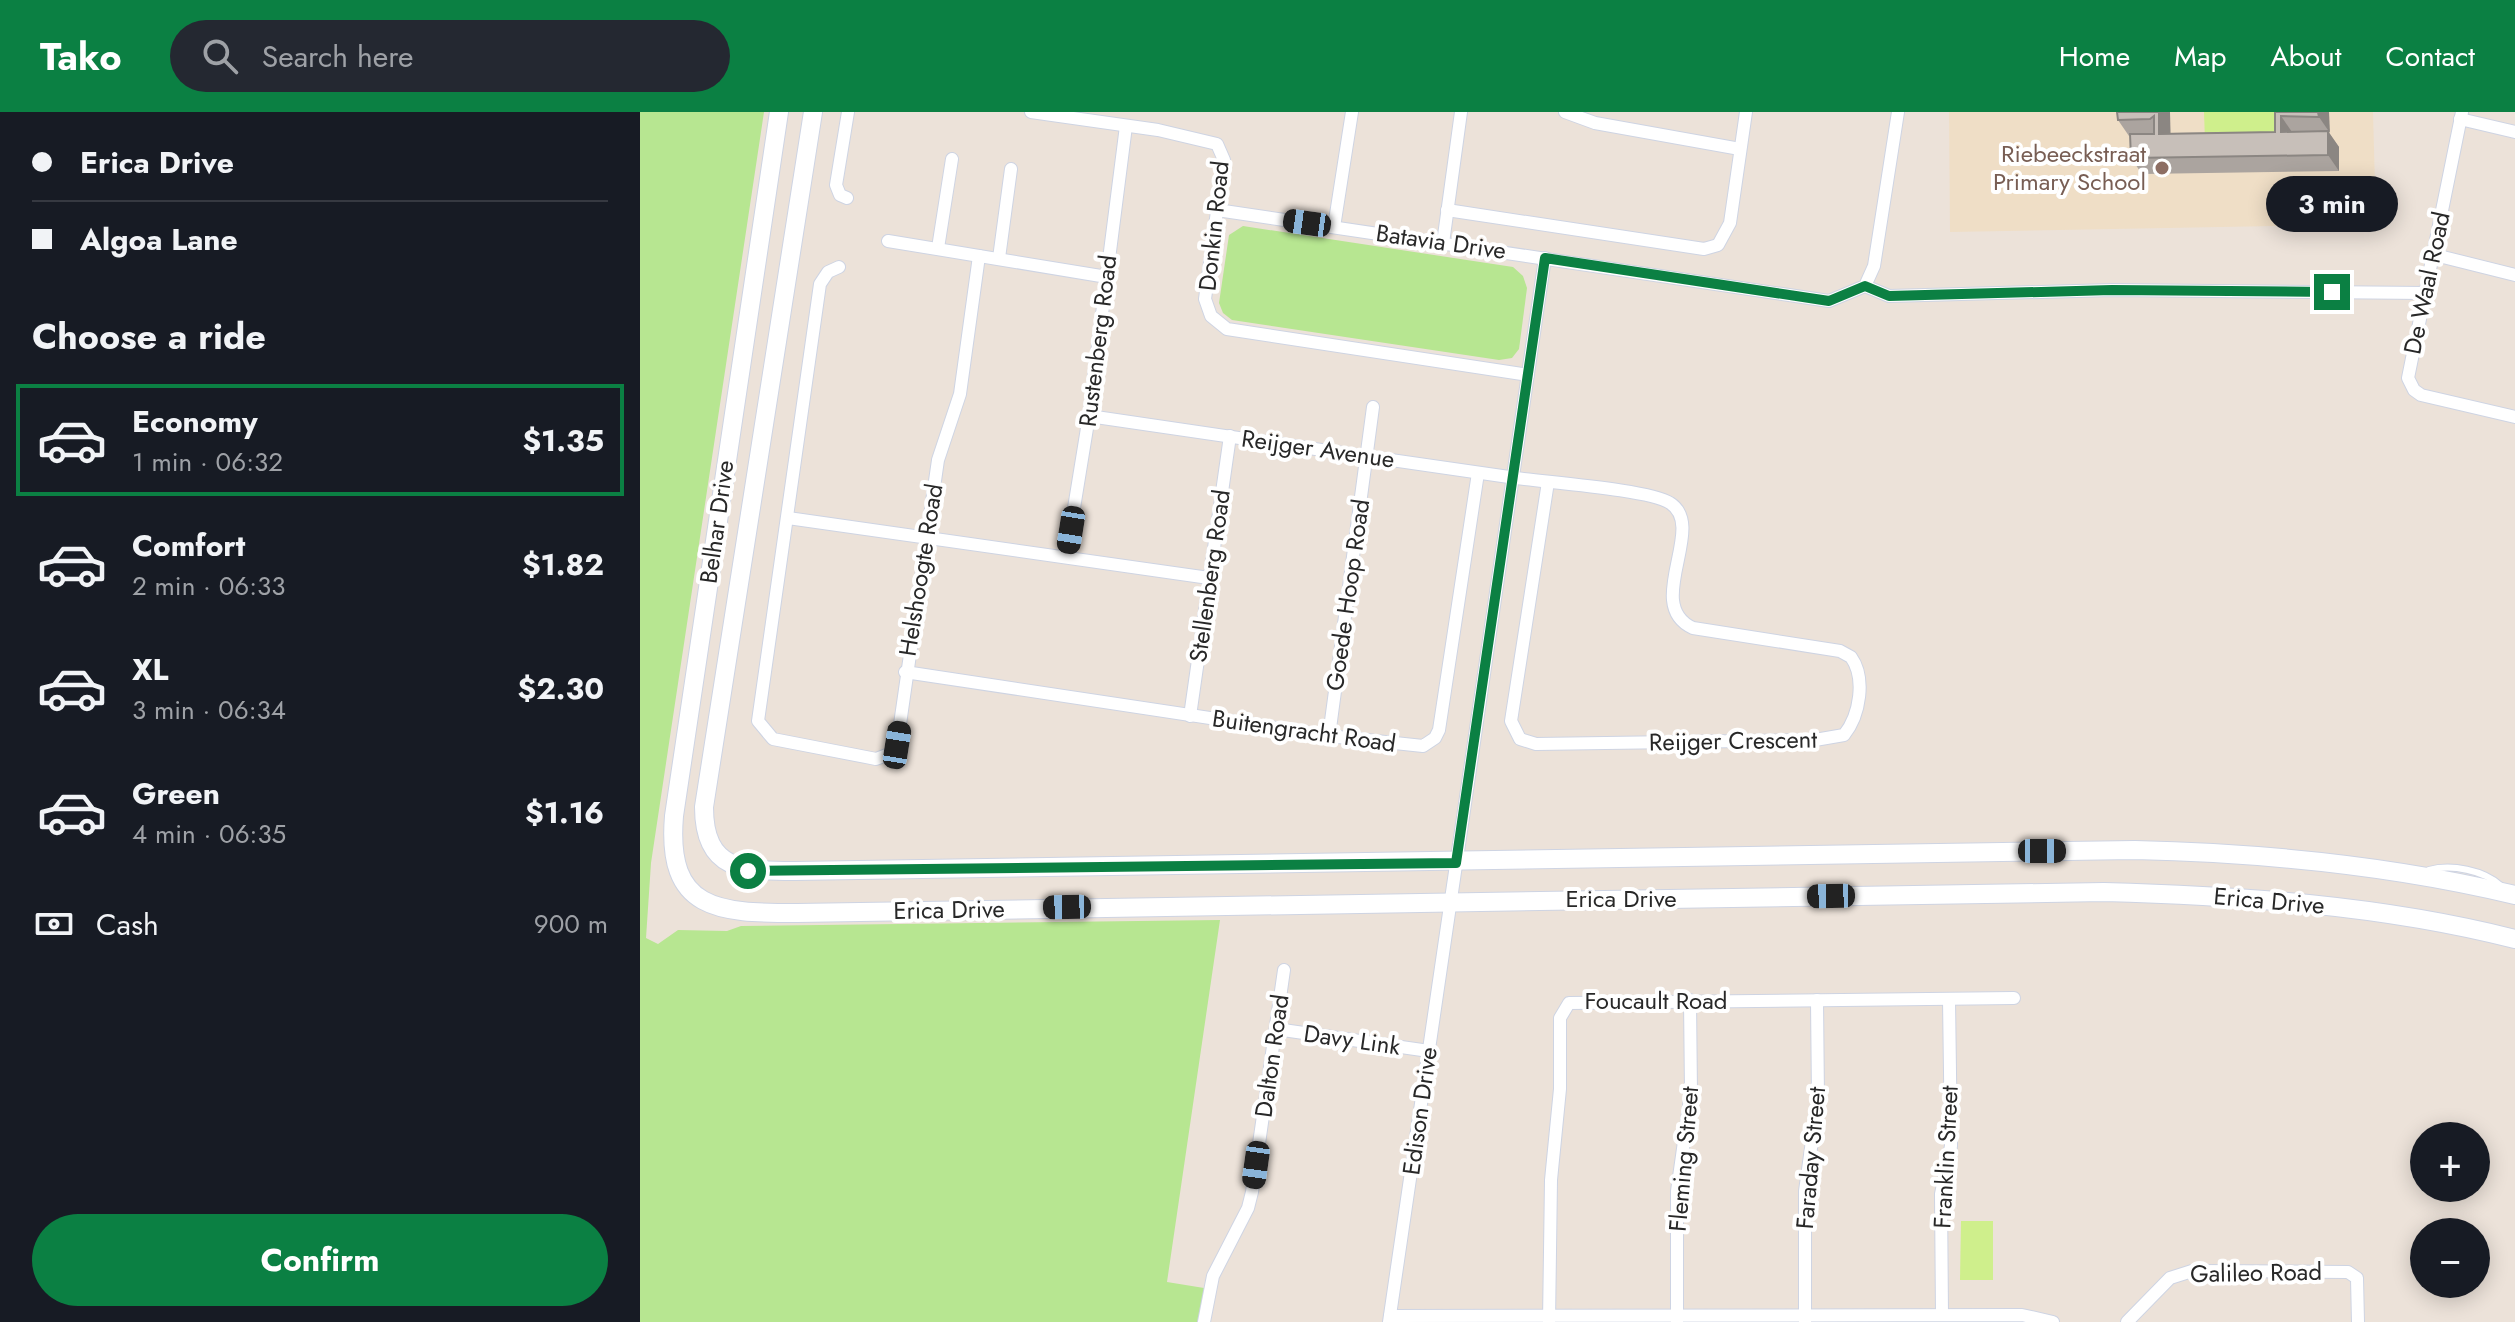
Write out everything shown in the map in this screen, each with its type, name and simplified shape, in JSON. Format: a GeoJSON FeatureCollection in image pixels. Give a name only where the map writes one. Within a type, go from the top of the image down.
{"type":"FeatureCollection","features":[{"type":"Feature","properties":{"kind":"main road","name":"Belhar Drive"},"geometry":{"type":"LineString","coordinates":[[724,910],[704,901],[675,871],[672,847],[716,524],[779,112]]}},
{"type":"Feature","properties":{"kind":"main road","name":"Belhar Drive"},"geometry":{"type":"LineString","coordinates":[[748,871],[730,864],[712,848],[704,828],[704,807],[813,112]]}},
{"type":"Feature","properties":{"kind":"main road","name":"Erica Drive"},"geometry":{"type":"LineString","coordinates":[[748,871],[1456,863],[2135,850],[2269,855],[2414,874],[2512,894]]}},
{"type":"Feature","properties":{"kind":"main road","name":"Erica Drive"},"geometry":{"type":"LineString","coordinates":[[724,910],[797,913],[2020,892],[2175,894],[2342,908],[2515,939]]}},
{"type":"Feature","properties":{"kind":"street"},"geometry":{"type":"LineString","coordinates":[[847,198],[838,193],[836,185],[848,112]]}},
{"type":"Feature","properties":{"kind":"street","name":"Donkin Road"},"geometry":{"type":"LineString","coordinates":[[1031,112],[1217,144],[1224,160],[1205,299],[1207,309],[1220,325],[1528,375]]}},
{"type":"Feature","properties":{"kind":"street"},"geometry":{"type":"LineString","coordinates":[[1334,227],[1352,112]]}},
{"type":"Feature","properties":{"kind":"street"},"geometry":{"type":"LineString","coordinates":[[1443,243],[1461,112]]}},
{"type":"Feature","properties":{"kind":"street"},"geometry":{"type":"LineString","coordinates":[[1565,112],[1595,123],[1740,149],[1746,112]]}},
{"type":"Feature","properties":{"kind":"street"},"geometry":{"type":"LineString","coordinates":[[1898,112],[1874,266],[1865,286],[1889,296],[2112,290],[2426,293]]}},
{"type":"Feature","properties":{"kind":"street"},"geometry":{"type":"LineString","coordinates":[[2461,116],[2515,132]]}},
{"type":"Feature","properties":{"kind":"street","name":"De Waal Road"},"geometry":{"type":"LineString","coordinates":[[2461,116],[2408,375],[2411,387],[2425,396],[2515,417]]}},
{"type":"Feature","properties":{"kind":"street","name":"Rustenberg Road"},"geometry":{"type":"LineString","coordinates":[[1066,557],[1089,416],[1126,126]]}},
{"type":"Feature","properties":{"kind":"street","name":"Batavia Drive"},"geometry":{"type":"LineString","coordinates":[[1447,210],[1704,249],[1718,245],[1730,223],[1740,149]]}},
{"type":"Feature","properties":{"kind":"street"},"geometry":{"type":"LineString","coordinates":[[938,248],[952,159]]}},
{"type":"Feature","properties":{"kind":"street"},"geometry":{"type":"LineString","coordinates":[[999,258],[1011,169]]}},
{"type":"Feature","properties":{"kind":"street","name":"Batavia Drive"},"geometry":{"type":"LineString","coordinates":[[1217,210],[1829,301],[1865,286]]}},
{"type":"Feature","properties":{"kind":"street"},"geometry":{"type":"LineString","coordinates":[[888,241],[1107,277]]}},
{"type":"Feature","properties":{"kind":"street"},"geometry":{"type":"LineString","coordinates":[[2435,255],[2515,275]]}},
{"type":"Feature","properties":{"kind":"street","name":"Helshoogte Road"},"geometry":{"type":"LineString","coordinates":[[788,518],[758,713],[763,732],[777,740],[876,759],[889,754],[897,745],[905,672],[938,460],[960,394],[979,256]]}},
{"type":"Feature","properties":{"kind":"street","name":"Edison Drive"},"geometry":{"type":"LineString","coordinates":[[1390,1319],[1545,258]]}},
{"type":"Feature","properties":{"kind":"street"},"geometry":{"type":"LineString","coordinates":[[839,267],[828,272],[820,284],[788,518],[1209,578]]}},
{"type":"Feature","properties":{"kind":"street","name":"Goede Hoop Road"},"geometry":{"type":"LineString","coordinates":[[1329,736],[1373,407]]}},
{"type":"Feature","properties":{"kind":"street","name":"Reijger Avenue"},"geometry":{"type":"LineString","coordinates":[[1089,416],[1548,482]]}},
{"type":"Feature","properties":{"kind":"street","name":"Stellenberg Road"},"geometry":{"type":"LineString","coordinates":[[1190,716],[1230,436]]}},
{"type":"Feature","properties":{"kind":"street","name":"Buitengracht Road"},"geometry":{"type":"LineString","coordinates":[[905,672],[1329,736],[1421,746],[1436,736],[1478,473]]}},
{"type":"Feature","properties":{"kind":"street","name":"Reijger Crescent"},"geometry":{"type":"LineString","coordinates":[[1548,482],[1661,499],[1676,508],[1682,523],[1672,600],[1676,615],[1687,626],[1840,651],[1851,657],[1860,679],[1855,714],[1844,735],[1815,740],[1536,744],[1520,739],[1511,721],[1548,482]]}},
{"type":"Feature","properties":{"kind":"street","name":"Dalton Road"},"geometry":{"type":"LineString","coordinates":[[1204,1322],[1213,1276],[1248,1208],[1252,1192],[1284,970]]}},
{"type":"Feature","properties":{"kind":"street","name":"Foucault Road"},"geometry":{"type":"LineString","coordinates":[[1549,1320],[1551,1180],[1560,1089],[1562,1009],[1573,1001],[2014,998]]}},
{"type":"Feature","properties":{"kind":"street","name":"Franklin Street"},"geometry":{"type":"LineString","coordinates":[[1942,1315],[1941,1194],[1951,1146],[1949,999]]}},
{"type":"Feature","properties":{"kind":"street","name":"Fleming Street"},"geometry":{"type":"LineString","coordinates":[[1678,1319],[1677,1191],[1691,1092],[1690,1000]]}},
{"type":"Feature","properties":{"kind":"street","name":"Faraday Street"},"geometry":{"type":"LineString","coordinates":[[1805,1319],[1805,1191],[1818,1098],[1817,1000]]}},
{"type":"Feature","properties":{"kind":"street","name":"Davy Link"},"geometry":{"type":"LineString","coordinates":[[1276,1029],[1429,1051]]}},
{"type":"Feature","properties":{"kind":"street","name":"Galileo Road"},"geometry":{"type":"LineString","coordinates":[[2127,1322],[2180,1273],[2239,1271],[2353,1274],[2358,1285],[2358,1322]]}},
{"type":"Feature","properties":{"kind":"street"},"geometry":{"type":"LineString","coordinates":[[1390,1319],[1805,1319],[2031,1315],[2053,1322]]}},
{"type":"Feature","properties":{"kind":"shaded area","name":"Riebeeckstraat Primary School"},"geometry":{"type":"Polygon","coordinates":[[[1949,112],[2373,112],[2376,224],[1950,232],[1949,112]]]}},
{"type":"Feature","properties":{"kind":"green space"},"geometry":{"type":"Polygon","coordinates":[[[640,112],[764,112],[651,863],[646,938],[658,944],[678,930],[727,931],[741,926],[1220,920],[1167,1282],[1204,1288],[1199,1322],[640,1322],[640,112]]]}},
{"type":"Feature","properties":{"kind":"green space"},"geometry":{"type":"Polygon","coordinates":[[[2204,112],[2277,112],[2277,140],[2205,141],[2204,112]]]}},
{"type":"Feature","properties":{"kind":"green space"},"geometry":{"type":"Polygon","coordinates":[[[1243,226],[1513,267],[1523,276],[1527,288],[1519,349],[1512,358],[1499,360],[1232,320],[1223,313],[1219,303],[1229,235],[1243,226]]]}},
{"type":"Feature","properties":{"kind":"green space"},"geometry":{"type":"Polygon","coordinates":[[[1961,1221],[1993,1221],[1993,1280],[1960,1280],[1961,1221]]]}},
{"type":"Feature","properties":{"kind":"building"},"geometry":{"type":"Polygon","coordinates":[[[2117,112],[2159,112],[2159,134],[2275,132],[2275,112],[2318,112],[2319,117],[2281,116],[2281,132],[2328,131],[2328,155],[2131,158],[2130,134],[2154,134],[2154,116],[2150,119],[2118,120],[2117,112]]]}},
{"type":"Feature","properties":{"kind":"place","name":"Riebeeckstraat Primary School"},"geometry":{"type":"Point","coordinates":[2162,168]}},
{"type":"Feature","properties":{"kind":"route"},"geometry":{"type":"LineString","coordinates":[[748,871],[1456,863],[1545,258],[1829,301],[1865,286],[1877,294],[1889,296],[2112,290],[2332,292]]}}]}
